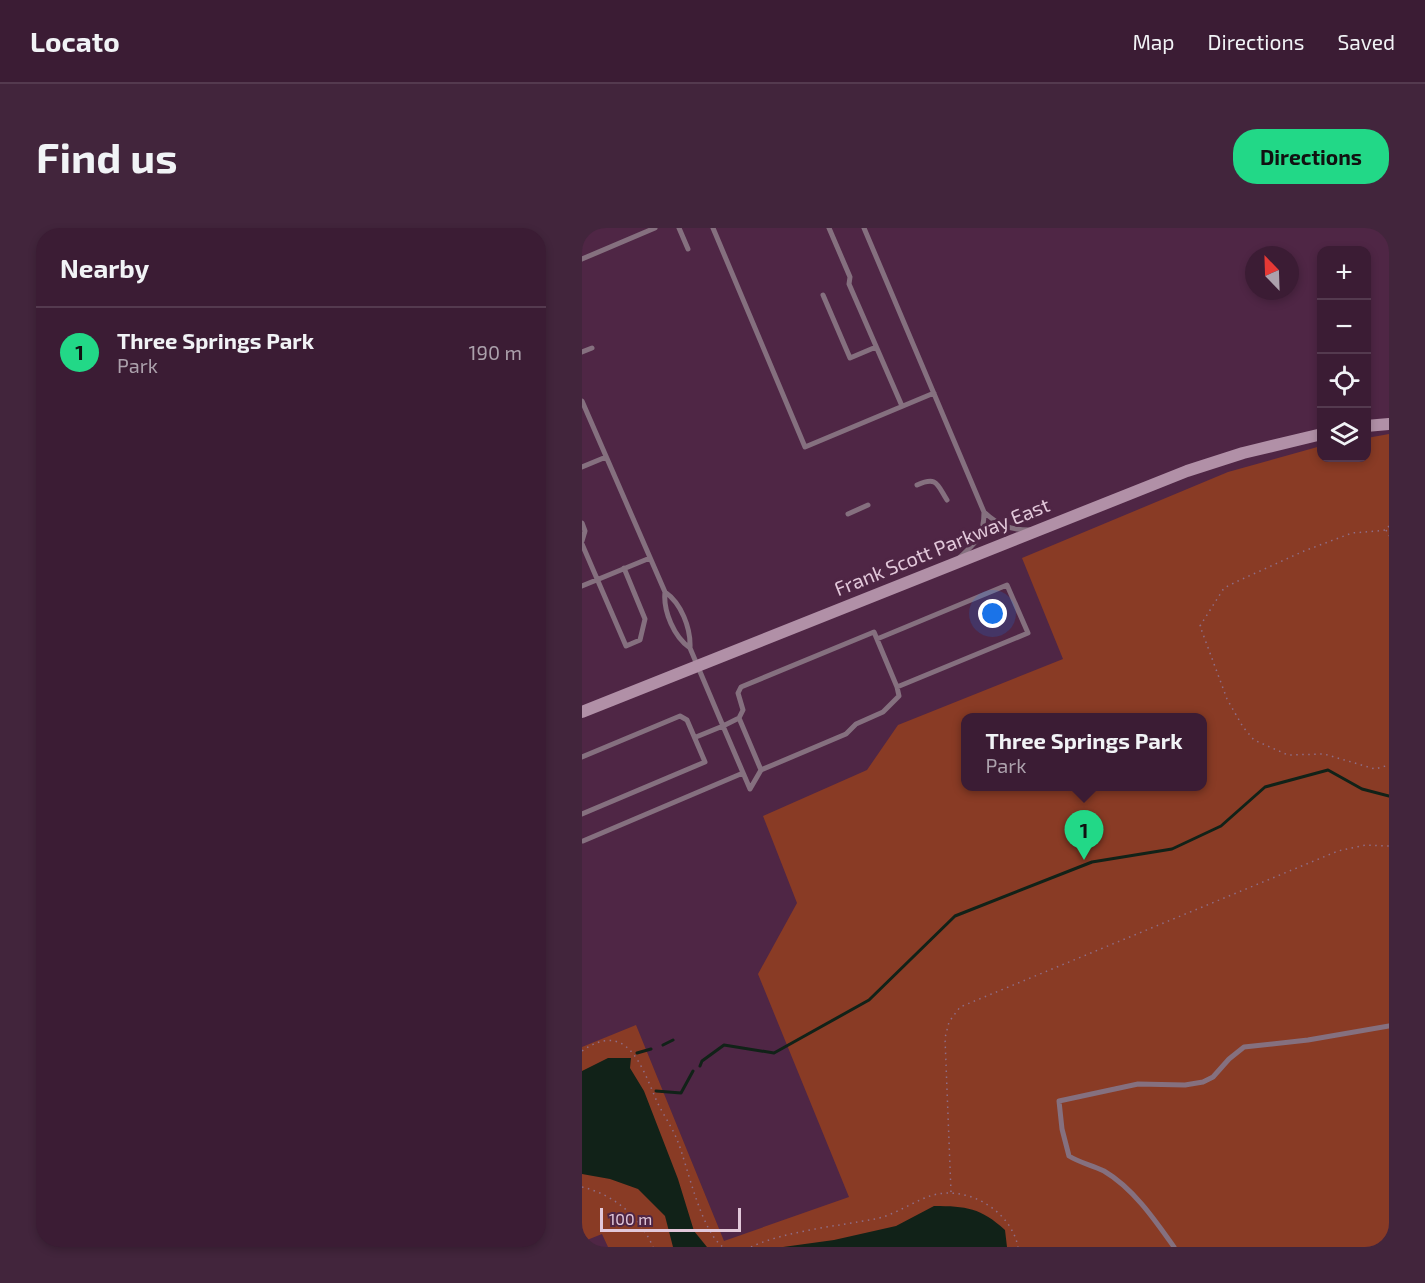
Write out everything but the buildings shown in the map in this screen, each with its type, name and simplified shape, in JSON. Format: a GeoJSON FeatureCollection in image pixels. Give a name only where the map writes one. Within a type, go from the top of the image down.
{"type":"FeatureCollection","features":[{"type":"Feature","properties":{"kind":"main road"},"geometry":{"type":"LineString","coordinates":[[1371,426],[1389,424]]}},
{"type":"Feature","properties":{"kind":"main road","name":"Frank Scott Parkway East"},"geometry":{"type":"LineString","coordinates":[[582,712],[1187,471],[1244,453],[1317,436]]}},
{"type":"Feature","properties":{"kind":"lane"},"geometry":{"type":"LineString","coordinates":[[582,259],[655,228]]}},
{"type":"Feature","properties":{"kind":"lane"},"geometry":{"type":"LineString","coordinates":[[679,228],[688,249]]}},
{"type":"Feature","properties":{"kind":"lane"},"geometry":{"type":"LineString","coordinates":[[722,228],[713,230],[805,447],[934,393]]}},
{"type":"Feature","properties":{"kind":"lane"},"geometry":{"type":"LineString","coordinates":[[829,228],[850,278],[849,284],[902,406]]}},
{"type":"Feature","properties":{"kind":"lane"},"geometry":{"type":"LineString","coordinates":[[864,228],[984,512],[994,522],[1015,530],[1037,530]]}},
{"type":"Feature","properties":{"kind":"lane"},"geometry":{"type":"LineString","coordinates":[[823,295],[850,358],[876,347]]}},
{"type":"Feature","properties":{"kind":"lane"},"geometry":{"type":"LineString","coordinates":[[582,352],[592,348]]}},
{"type":"Feature","properties":{"kind":"lane"},"geometry":{"type":"LineString","coordinates":[[582,401],[665,592],[664,604],[680,641],[690,648]]}},
{"type":"Feature","properties":{"kind":"lane"},"geometry":{"type":"LineString","coordinates":[[582,467],[606,457]]}},
{"type":"Feature","properties":{"kind":"lane"},"geometry":{"type":"LineString","coordinates":[[917,484],[925,481],[936,482],[947,500]]}},
{"type":"Feature","properties":{"kind":"lane"},"geometry":{"type":"LineString","coordinates":[[848,514],[868,505]]}},
{"type":"Feature","properties":{"kind":"lane"},"geometry":{"type":"LineString","coordinates":[[954,563],[980,535],[984,527],[984,512]]}},
{"type":"Feature","properties":{"kind":"lane"},"geometry":{"type":"LineString","coordinates":[[582,523],[585,531],[582,543],[626,646],[640,640],[645,619],[624,568]]}},
{"type":"Feature","properties":{"kind":"lane"},"geometry":{"type":"LineString","coordinates":[[582,586],[650,558]]}},
{"type":"Feature","properties":{"kind":"lane"},"geometry":{"type":"LineString","coordinates":[[877,639],[1007,585],[1028,633],[897,687]]}},
{"type":"Feature","properties":{"kind":"lane"},"geometry":{"type":"LineString","coordinates":[[665,592],[675,599],[691,635],[690,648],[697,665],[723,726],[743,773],[750,789],[761,770],[846,734],[856,724],[883,712],[899,696],[874,632],[741,687],[738,693],[743,710],[739,718],[723,726],[696,737]]}},
{"type":"Feature","properties":{"kind":"lane"},"geometry":{"type":"LineString","coordinates":[[582,757],[680,716],[687,720],[705,762],[582,814]]}},
{"type":"Feature","properties":{"kind":"lane"},"geometry":{"type":"LineString","coordinates":[[739,718],[761,770]]}},
{"type":"Feature","properties":{"kind":"lane"},"geometry":{"type":"LineString","coordinates":[[583,841],[743,773]]}},
{"type":"Feature","properties":{"kind":"lane"},"geometry":{"type":"LineString","coordinates":[[1174,1247],[1137,1199],[1121,1184],[1104,1171],[1069,1156],[1062,1129],[1059,1101],[1138,1084],[1203,1083],[1213,1077],[1229,1059],[1244,1047],[1308,1040],[1389,1026]]}},
{"type":"Feature","properties":{"kind":"path"},"geometry":{"type":"LineString","coordinates":[[1389,526],[1386,530],[1352,533],[1304,551],[1224,588],[1200,626],[1227,699],[1243,727],[1254,740],[1288,755],[1324,754],[1376,769],[1389,765]]}},
{"type":"Feature","properties":{"kind":"path"},"geometry":{"type":"LineString","coordinates":[[1386,530],[1389,536]]}},
{"type":"Feature","properties":{"kind":"path"},"geometry":{"type":"LineString","coordinates":[[951,1192],[945,1038],[949,1022],[960,1007],[1338,851],[1365,845],[1389,846]]}},
{"type":"Feature","properties":{"kind":"path"},"geometry":{"type":"LineString","coordinates":[[582,1051],[597,1042],[604,1041],[622,1045],[632,1052],[648,1078],[655,1098],[678,1142],[701,1210],[714,1236],[723,1247]]}},
{"type":"Feature","properties":{"kind":"path"},"geometry":{"type":"LineString","coordinates":[[582,1187],[620,1204],[646,1232],[653,1247]]}},
{"type":"Feature","properties":{"kind":"path"},"geometry":{"type":"LineString","coordinates":[[751,1247],[761,1242],[881,1218],[929,1196],[951,1192],[979,1200],[994,1209],[1006,1220],[1016,1235],[1018,1247]]}},
{"type":"Feature","properties":{"kind":"shaded area"},"geometry":{"type":"Polygon","coordinates":[[[1389,434],[1389,1247],[608,1247],[602,1234],[582,1242],[582,1047],[636,1025],[724,1241],[849,1197],[758,974],[797,903],[763,816],[867,770],[898,725],[1063,659],[1022,558],[1228,472],[1317,447],[1317,462],[1371,462],[1371,437],[1389,434]]]}},
{"type":"Feature","properties":{"kind":"shaded area"},"geometry":{"type":"Polygon","coordinates":[[[608,1058],[631,1058],[630,1068],[644,1091],[678,1179],[694,1231],[707,1247],[673,1247],[665,1216],[638,1189],[610,1179],[582,1174],[582,1071],[608,1058]]]}},
{"type":"Feature","properties":{"kind":"shaded area"},"geometry":{"type":"Polygon","coordinates":[[[934,1206],[964,1208],[988,1217],[1005,1230],[1007,1247],[783,1247],[834,1240],[896,1226],[934,1206]]]}},
{"type":"Feature","properties":{"kind":"waterway"},"geometry":{"type":"LineString","coordinates":[[700,1066],[702,1061],[724,1045],[774,1053],[869,1000],[955,916],[1092,862],[1172,849],[1221,826],[1265,787],[1328,770],[1362,789],[1389,796]]}},
{"type":"Feature","properties":{"kind":"waterway"},"geometry":{"type":"LineString","coordinates":[[663,1045],[673,1040]]}},
{"type":"Feature","properties":{"kind":"waterway"},"geometry":{"type":"LineString","coordinates":[[637,1053],[651,1049]]}},
{"type":"Feature","properties":{"kind":"waterway"},"geometry":{"type":"LineString","coordinates":[[656,1091],[681,1093],[693,1071]]}},
{"type":"Feature","properties":{"kind":"place","name":"Three Springs Park"},"geometry":{"type":"Point","coordinates":[1084,860]}}]}
